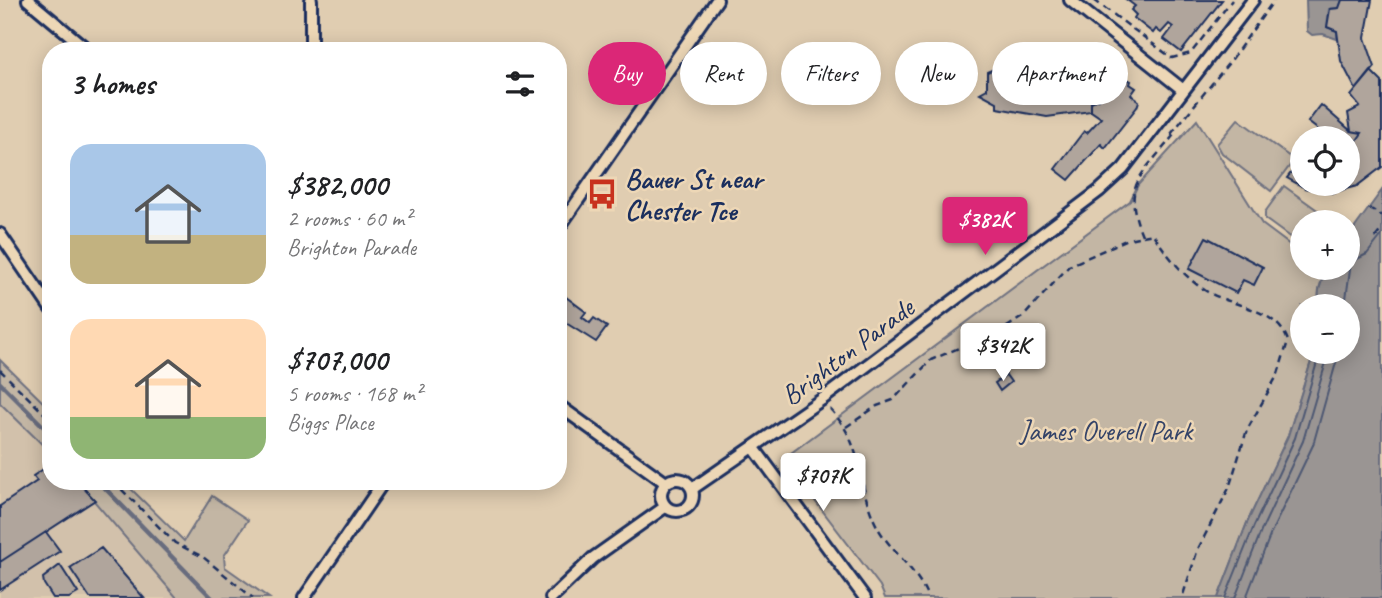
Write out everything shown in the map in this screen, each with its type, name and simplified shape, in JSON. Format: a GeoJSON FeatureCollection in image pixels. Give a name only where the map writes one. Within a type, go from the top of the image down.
{"type":"FeatureCollection","features":[{"type":"Feature","properties":{"kind":"street"},"geometry":{"type":"LineString","coordinates":[[28,0],[78,42]]}},
{"type":"Feature","properties":{"kind":"street"},"geometry":{"type":"LineString","coordinates":[[311,0],[311,42]]}},
{"type":"Feature","properties":{"kind":"street"},"geometry":{"type":"LineString","coordinates":[[567,216],[717,0]]}},
{"type":"Feature","properties":{"kind":"street"},"geometry":{"type":"LineString","coordinates":[[1070,0],[1182,89]]}},
{"type":"Feature","properties":{"kind":"street","name":"Brighton Parade"},"geometry":{"type":"LineString","coordinates":[[692,489],[821,400],[1099,191],[1123,169],[1253,0]]}},
{"type":"Feature","properties":{"kind":"street"},"geometry":{"type":"LineString","coordinates":[[0,234],[42,296]]}},
{"type":"Feature","properties":{"kind":"street"},"geometry":{"type":"LineString","coordinates":[[567,412],[666,483]]}},
{"type":"Feature","properties":{"kind":"street"},"geometry":{"type":"LineString","coordinates":[[754,448],[865,598]]}},
{"type":"Feature","properties":{"kind":"street"},"geometry":{"type":"LineString","coordinates":[[682,479],[692,489],[692,500],[686,509],[675,512],[665,507],[660,495],[666,483],[682,479]]}},
{"type":"Feature","properties":{"kind":"street"},"geometry":{"type":"LineString","coordinates":[[304,598],[378,490]]}},
{"type":"Feature","properties":{"kind":"street"},"geometry":{"type":"LineString","coordinates":[[551,598],[593,558],[665,507]]}},
{"type":"Feature","properties":{"kind":"path"},"geometry":{"type":"LineString","coordinates":[[1094,0],[1167,56],[1177,58],[1191,53],[1232,0]]}},
{"type":"Feature","properties":{"kind":"path"},"geometry":{"type":"LineString","coordinates":[[1100,5],[1102,0]]}},
{"type":"Feature","properties":{"kind":"path"},"geometry":{"type":"LineString","coordinates":[[1142,235],[1133,212],[1132,188],[1274,0]]}},
{"type":"Feature","properties":{"kind":"path"},"geometry":{"type":"LineString","coordinates":[[1158,121],[1171,134]]}},
{"type":"Feature","properties":{"kind":"path"},"geometry":{"type":"LineString","coordinates":[[1370,208],[1382,216]]}},
{"type":"Feature","properties":{"kind":"path"},"geometry":{"type":"LineString","coordinates":[[1375,238],[1382,229]]}},
{"type":"Feature","properties":{"kind":"path"},"geometry":{"type":"LineString","coordinates":[[846,427],[877,406],[893,400],[931,359],[1007,327],[1024,316],[1069,266],[1142,235],[1153,234],[1177,265],[1208,292],[1276,322],[1288,341],[1270,393],[1247,430],[1229,488],[1198,549],[1182,598]]}},
{"type":"Feature","properties":{"kind":"path"},"geometry":{"type":"LineString","coordinates":[[0,370],[42,411]]}},
{"type":"Feature","properties":{"kind":"path"},"geometry":{"type":"LineString","coordinates":[[821,400],[846,427],[861,464],[873,517],[928,598]]}},
{"type":"Feature","properties":{"kind":"path"},"geometry":{"type":"LineString","coordinates":[[798,504],[861,464]]}},
{"type":"Feature","properties":{"kind":"path"},"geometry":{"type":"LineString","coordinates":[[122,490],[176,543],[203,556],[253,598]]}},
{"type":"Feature","properties":{"kind":"shaded area"},"geometry":{"type":"Polygon","coordinates":[[[0,403],[42,444],[42,490],[85,490],[177,598],[0,598],[0,403]]]}},
{"type":"Feature","properties":{"kind":"green space"},"geometry":{"type":"Polygon","coordinates":[[[1238,119],[1290,157],[1290,165],[1271,191],[1222,153],[1217,144],[1238,119]]]}},
{"type":"Feature","properties":{"kind":"green space","name":"James Overell Park"},"geometry":{"type":"Polygon","coordinates":[[[1197,120],[1262,224],[1290,245],[1290,280],[1322,280],[1319,294],[1290,294],[1290,364],[1310,364],[1288,436],[1247,523],[1218,598],[885,598],[880,586],[783,459],[1130,201],[1138,185],[1197,120]]]}},
{"type":"Feature","properties":{"kind":"green space"},"geometry":{"type":"Polygon","coordinates":[[[1284,186],[1290,190],[1290,196],[1298,196],[1317,210],[1290,210],[1290,237],[1265,219],[1265,212],[1284,186]]]}},
{"type":"Feature","properties":{"kind":"green space"},"geometry":{"type":"Polygon","coordinates":[[[0,360],[42,401],[42,444],[0,403],[0,360]]]}},
{"type":"Feature","properties":{"kind":"green space"},"geometry":{"type":"Polygon","coordinates":[[[85,490],[132,490],[184,541],[212,496],[248,520],[224,556],[225,567],[269,598],[177,598],[85,490]]]}},
{"type":"Feature","properties":{"kind":"water"},"geometry":{"type":"Polygon","coordinates":[[[1306,0],[1342,0],[1339,8],[1329,9],[1327,27],[1337,31],[1337,39],[1323,34],[1312,35],[1307,31],[1306,0]]]}},
{"type":"Feature","properties":{"kind":"water"},"geometry":{"type":"Polygon","coordinates":[[[1382,190],[1382,598],[1218,598],[1247,523],[1288,436],[1310,364],[1360,364],[1360,294],[1319,294],[1322,280],[1360,280],[1360,220],[1382,190]]]}},
{"type":"Feature","properties":{"kind":"building"},"geometry":{"type":"Polygon","coordinates":[[[1127,0],[1222,0],[1181,52],[1164,39],[1173,27],[1169,24],[1161,33],[1156,29],[1153,33],[1134,18],[1136,15],[1131,10],[1135,6],[1127,0]]]}},
{"type":"Feature","properties":{"kind":"building"},"geometry":{"type":"Polygon","coordinates":[[[1342,0],[1372,0],[1365,38],[1375,67],[1356,90],[1341,61],[1337,31],[1327,27],[1330,9],[1339,8],[1342,0]]]}},
{"type":"Feature","properties":{"kind":"building"},"geometry":{"type":"Polygon","coordinates":[[[992,70],[992,99],[980,93],[987,89],[987,72],[992,70]]]}},
{"type":"Feature","properties":{"kind":"building"},"geometry":{"type":"Polygon","coordinates":[[[1371,71],[1382,82],[1382,167],[1360,184],[1362,133],[1360,126],[1350,126],[1348,113],[1360,107],[1351,96],[1371,71]]]}},
{"type":"Feature","properties":{"kind":"building"},"geometry":{"type":"Polygon","coordinates":[[[1128,79],[1136,88],[1131,95],[1139,101],[1137,107],[1105,148],[1101,144],[1069,180],[1055,169],[1084,131],[1087,133],[1101,118],[1091,111],[1091,105],[1128,105],[1128,79]]]}},
{"type":"Feature","properties":{"kind":"building"},"geometry":{"type":"Polygon","coordinates":[[[997,105],[1091,105],[1091,111],[1047,117],[997,108],[997,105]]]}},
{"type":"Feature","properties":{"kind":"building"},"geometry":{"type":"Polygon","coordinates":[[[1321,105],[1345,126],[1313,126],[1308,122],[1321,105]]]}},
{"type":"Feature","properties":{"kind":"building"},"geometry":{"type":"Polygon","coordinates":[[[1206,237],[1263,267],[1254,285],[1243,280],[1236,293],[1189,269],[1206,237]]]}},
{"type":"Feature","properties":{"kind":"building"},"geometry":{"type":"Polygon","coordinates":[[[567,298],[586,312],[582,317],[590,323],[594,318],[607,327],[596,342],[567,324],[567,298]]]}},
{"type":"Feature","properties":{"kind":"building"},"geometry":{"type":"Polygon","coordinates":[[[1006,375],[1011,382],[1000,391],[995,383],[1006,375]]]}},
{"type":"Feature","properties":{"kind":"building"},"geometry":{"type":"Polygon","coordinates":[[[42,470],[42,490],[86,490],[95,500],[0,562],[0,506],[37,481],[33,476],[42,470]]]}},
{"type":"Feature","properties":{"kind":"building"},"geometry":{"type":"Polygon","coordinates":[[[46,532],[60,551],[0,590],[0,562],[46,532]]]}},
{"type":"Feature","properties":{"kind":"building"},"geometry":{"type":"Polygon","coordinates":[[[101,548],[144,598],[90,598],[70,568],[101,548]]]}},
{"type":"Feature","properties":{"kind":"building"},"geometry":{"type":"Polygon","coordinates":[[[60,565],[78,593],[69,598],[53,598],[44,584],[43,578],[60,565]]]}},
{"type":"Feature","properties":{"kind":"waterway"},"geometry":{"type":"LineString","coordinates":[[0,383],[42,425]]}},
{"type":"Feature","properties":{"kind":"waterway"},"geometry":{"type":"LineString","coordinates":[[107,490],[212,598]]}},
{"type":"Feature","properties":{"kind":"place","name":"Bauer St near Chester Tce"},"geometry":{"type":"Point","coordinates":[602,194]}}]}
